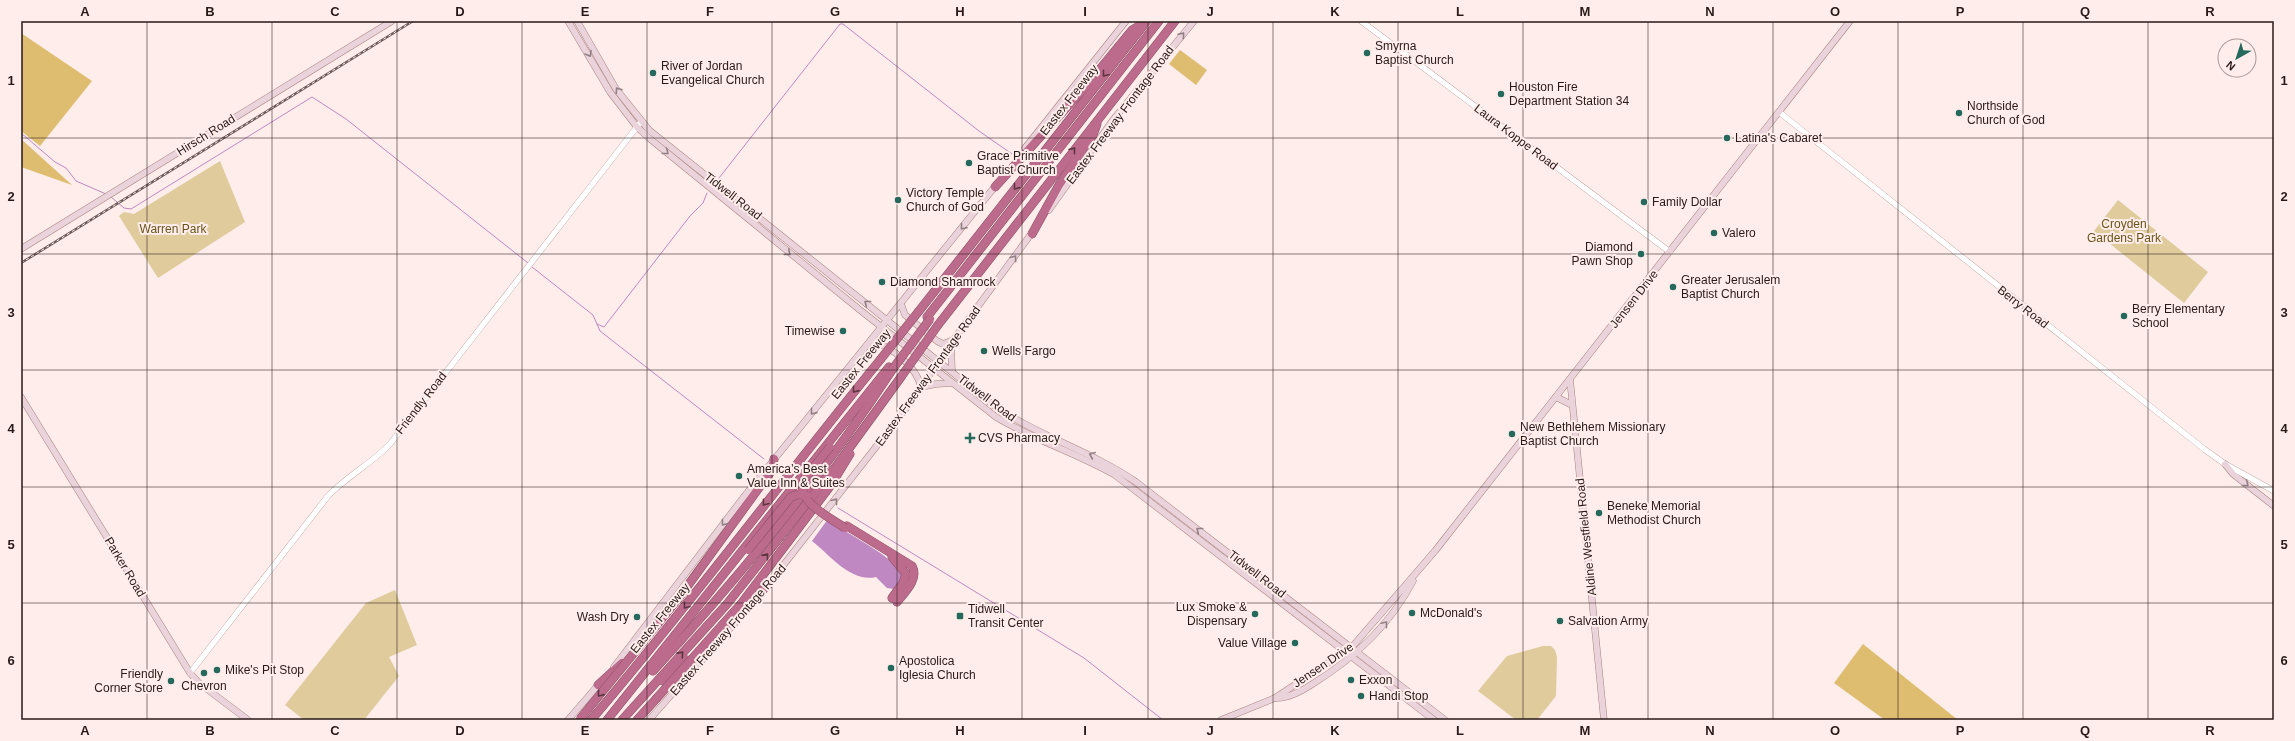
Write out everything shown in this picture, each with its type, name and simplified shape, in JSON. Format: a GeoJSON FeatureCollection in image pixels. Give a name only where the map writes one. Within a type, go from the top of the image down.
{"type":"FeatureCollection","features":[{"type":"Feature","properties":{"kind":"highway"},"geometry":{"type":"LineString","coordinates":[[995,187],[1086,86],[1132,30],[1147,21]]}},
{"type":"Feature","properties":{"kind":"highway","name":"Eastex Freeway"},"geometry":{"type":"LineString","coordinates":[[591,720],[674,621],[791,469],[919,311],[1147,21]]}},
{"type":"Feature","properties":{"kind":"highway"},"geometry":{"type":"LineString","coordinates":[[807,498],[805,484],[831,448],[979,252],[1159,21]]}},
{"type":"Feature","properties":{"kind":"highway"},"geometry":{"type":"LineString","coordinates":[[622,720],[727,604],[856,440],[938,325],[1175,21]]}},
{"type":"Feature","properties":{"kind":"highway"},"geometry":{"type":"LineString","coordinates":[[1032,234],[1059,185],[1093,135],[1100,117]]}},
{"type":"Feature","properties":{"kind":"highway"},"geometry":{"type":"LineString","coordinates":[[607,720],[650,674],[764,543],[843,441],[890,369]]}},
{"type":"Feature","properties":{"kind":"highway"},"geometry":{"type":"LineString","coordinates":[[640,681],[890,369]]}},
{"type":"Feature","properties":{"kind":"highway"},"geometry":{"type":"LineString","coordinates":[[637,720],[741,604],[831,485],[846,462],[856,440]]}},
{"type":"Feature","properties":{"kind":"highway"},"geometry":{"type":"LineString","coordinates":[[580,720],[678,599],[772,470],[774,459]]}},
{"type":"Feature","properties":{"kind":"highway"},"geometry":{"type":"LineString","coordinates":[[650,674],[788,500],[794,495],[807,498],[846,527],[888,554],[901,565],[906,574],[905,580],[894,600]]}},
{"type":"Feature","properties":{"kind":"highway"},"geometry":{"type":"LineString","coordinates":[[607,720],[749,551]]}},
{"type":"Feature","properties":{"kind":"highway"},"geometry":{"type":"LineString","coordinates":[[636,704],[722,630],[769,584]]}},
{"type":"Feature","properties":{"kind":"highway"},"geometry":{"type":"LineString","coordinates":[[598,685],[656,633],[674,621]]}},
{"type":"Feature","properties":{"kind":"main road","name":"Hirsch Road"},"geometry":{"type":"LineString","coordinates":[[21,249],[392,21]]}},
{"type":"Feature","properties":{"kind":"main road","name":"Tidwell Road"},"geometry":{"type":"LineString","coordinates":[[568,21],[601,69],[641,121],[689,167],[776,243],[934,369],[996,416],[1023,433],[1092,462],[1115,475],[1214,550],[1253,576],[1313,622],[1352,656],[1434,720]]}},
{"type":"Feature","properties":{"kind":"main road","name":"Tidwell Road"},"geometry":{"type":"LineString","coordinates":[[577,21],[601,69],[610,92],[637,127],[689,167],[782,234],[1008,416],[1043,435],[1099,458],[1115,467],[1219,545],[1253,576]]}},
{"type":"Feature","properties":{"kind":"main road"},"geometry":{"type":"LineString","coordinates":[[568,720],[598,685],[774,459],[882,328],[1126,21]]}},
{"type":"Feature","properties":{"kind":"main road","name":"Eastex Freeway Frontage Road"},"geometry":{"type":"LineString","coordinates":[[649,720],[769,584],[856,474],[940,361],[1113,120],[1194,21]]}},
{"type":"Feature","properties":{"kind":"main road","name":"Jensen Drive"},"geometry":{"type":"LineString","coordinates":[[1275,698],[1280,698],[1302,691],[1339,668],[1358,652],[1393,613],[1416,575],[1850,21]]}},
{"type":"Feature","properties":{"kind":"main road"},"geometry":{"type":"LineString","coordinates":[[776,243],[782,234]]}},
{"type":"Feature","properties":{"kind":"main road"},"geometry":{"type":"LineString","coordinates":[[901,304],[905,315],[937,341],[946,344],[953,342],[952,371]]}},
{"type":"Feature","properties":{"kind":"main road"},"geometry":{"type":"LineString","coordinates":[[871,340],[884,346],[914,369],[921,387],[952,383]]}},
{"type":"Feature","properties":{"kind":"main road","name":"Aldine Westfield Road"},"geometry":{"type":"LineString","coordinates":[[1570,379],[1604,720]]}},
{"type":"Feature","properties":{"kind":"main road","name":"Parker Road"},"geometry":{"type":"LineString","coordinates":[[21,397],[190,673],[199,683],[248,720]]}},
{"type":"Feature","properties":{"kind":"main road"},"geometry":{"type":"LineString","coordinates":[[1556,397],[1572,405]]}},
{"type":"Feature","properties":{"kind":"main road"},"geometry":{"type":"LineString","coordinates":[[2225,464],[2233,474],[2273,503]]}},
{"type":"Feature","properties":{"kind":"main road"},"geometry":{"type":"LineString","coordinates":[[1176,521],[1180,515]]}},
{"type":"Feature","properties":{"kind":"main road"},"geometry":{"type":"LineString","coordinates":[[1214,550],[1219,545]]}},
{"type":"Feature","properties":{"kind":"main road","name":"Jensen Drive"},"geometry":{"type":"LineString","coordinates":[[1221,720],[1275,698],[1352,647],[1365,634],[1394,596],[1416,575]]}},
{"type":"Feature","properties":{"kind":"main road","name":"Tidwell Road"},"geometry":{"type":"LineString","coordinates":[[1313,622],[1352,647],[1445,720]]}},
{"type":"Feature","properties":{"kind":"street","name":"Laura Koppe Road"},"geometry":{"type":"LineString","coordinates":[[1361,21],[1670,252]]}},
{"type":"Feature","properties":{"kind":"street","name":"Berry Road"},"geometry":{"type":"LineString","coordinates":[[1779,112],[2030,313],[2225,464],[2274,490]]}},
{"type":"Feature","properties":{"kind":"street","name":"Friendly Road"},"geometry":{"type":"LineString","coordinates":[[190,673],[328,496],[344,481],[373,460],[390,444],[528,264],[641,121]]}},
{"type":"Feature","properties":{"kind":"green space","name":"Warren Park"},"geometry":{"type":"Polygon","coordinates":[[[220,161],[245,222],[158,278],[119,216],[124,212],[134,214],[220,161]]]}},
{"type":"Feature","properties":{"kind":"green space","name":"Croyden Gardens Park"},"geometry":{"type":"Polygon","coordinates":[[[2118,200],[2208,272],[2184,303],[2094,231],[2118,200]]]}},
{"type":"Feature","properties":{"kind":"green space"},"geometry":{"type":"Polygon","coordinates":[[[395,590],[417,645],[389,657],[399,676],[364,720],[304,720],[285,705],[366,603],[395,590]]]}},
{"type":"Feature","properties":{"kind":"green space"},"geometry":{"type":"Polygon","coordinates":[[[1543,646],[1551,646],[1555,650],[1557,657],[1556,696],[1537,720],[1516,720],[1478,691],[1507,656],[1543,646]]]}},
{"type":"Feature","properties":{"kind":"shaded area"},"geometry":{"type":"Polygon","coordinates":[[[21,33],[92,81],[40,146],[21,131],[21,33]]]}},
{"type":"Feature","properties":{"kind":"shaded area"},"geometry":{"type":"Polygon","coordinates":[[[1180,50],[1207,70],[1196,85],[1169,64],[1180,50]]]}},
{"type":"Feature","properties":{"kind":"shaded area"},"geometry":{"type":"Polygon","coordinates":[[[21,139],[72,185],[21,167],[21,139]]]}},
{"type":"Feature","properties":{"kind":"shaded area"},"geometry":{"type":"Polygon","coordinates":[[[828,519],[876,550],[902,572],[901,580],[894,589],[887,588],[876,577],[867,578],[850,572],[812,541],[828,519]]]}},
{"type":"Feature","properties":{"kind":"shaded area"},"geometry":{"type":"Polygon","coordinates":[[[1863,644],[1958,720],[1885,720],[1834,683],[1863,644]]]}},
{"type":"Feature","properties":{"kind":"waterway"},"geometry":{"type":"LineString","coordinates":[[719,178],[840,24],[843,24],[979,131],[1012,154]]}},
{"type":"Feature","properties":{"kind":"waterway"},"geometry":{"type":"LineString","coordinates":[[111,197],[124,208],[131,209],[312,97],[346,119],[528,263]]}},
{"type":"Feature","properties":{"kind":"waterway"},"geometry":{"type":"LineString","coordinates":[[21,133],[55,162],[66,168],[76,181],[106,194]]}},
{"type":"Feature","properties":{"kind":"waterway"},"geometry":{"type":"LineString","coordinates":[[597,324],[604,327],[690,216],[703,203],[707,193]]}},
{"type":"Feature","properties":{"kind":"waterway"},"geometry":{"type":"LineString","coordinates":[[532,267],[593,315],[600,331],[764,459]]}},
{"type":"Feature","properties":{"kind":"waterway"},"geometry":{"type":"LineString","coordinates":[[838,508],[1084,658],[1163,720]]}},
{"type":"Feature","properties":{"kind":"railway"},"geometry":{"type":"LineString","coordinates":[[21,263],[413,21]]}},
{"type":"Feature","properties":{"kind":"place","name":"Smyrna Baptist Church"},"geometry":{"type":"Point","coordinates":[1367,53]}},
{"type":"Feature","properties":{"kind":"place","name":"River of Jordan Evangelical Church"},"geometry":{"type":"Point","coordinates":[653,73]}},
{"type":"Feature","properties":{"kind":"place","name":"Houston Fire Department Station 34"},"geometry":{"type":"Point","coordinates":[1501,94]}},
{"type":"Feature","properties":{"kind":"place","name":"Northside Church of God"},"geometry":{"type":"Point","coordinates":[1959,113]}},
{"type":"Feature","properties":{"kind":"place","name":"Latina's Cabaret"},"geometry":{"type":"Point","coordinates":[1727,138]}},
{"type":"Feature","properties":{"kind":"place","name":"Grace Primitive Baptist Church"},"geometry":{"type":"Point","coordinates":[969,163]}},
{"type":"Feature","properties":{"kind":"place","name":"Victory Temple Church of God"},"geometry":{"type":"Point","coordinates":[898,200]}},
{"type":"Feature","properties":{"kind":"place","name":"Family Dollar"},"geometry":{"type":"Point","coordinates":[1644,202]}},
{"type":"Feature","properties":{"kind":"place","name":"Valero"},"geometry":{"type":"Point","coordinates":[1714,233]}},
{"type":"Feature","properties":{"kind":"place","name":"Diamond Pawn Shop"},"geometry":{"type":"Point","coordinates":[1641,254]}},
{"type":"Feature","properties":{"kind":"place","name":"Diamond Shamrock"},"geometry":{"type":"Point","coordinates":[882,282]}},
{"type":"Feature","properties":{"kind":"place","name":"Greater Jerusalem Baptist Church"},"geometry":{"type":"Point","coordinates":[1673,287]}},
{"type":"Feature","properties":{"kind":"place","name":"Berry Elementary School"},"geometry":{"type":"Point","coordinates":[2124,316]}},
{"type":"Feature","properties":{"kind":"place","name":"Timewise"},"geometry":{"type":"Point","coordinates":[843,331]}},
{"type":"Feature","properties":{"kind":"place","name":"Wells Fargo"},"geometry":{"type":"Point","coordinates":[984,351]}},
{"type":"Feature","properties":{"kind":"place","name":"New Bethlehem Missionary Baptist Church"},"geometry":{"type":"Point","coordinates":[1512,434]}},
{"type":"Feature","properties":{"kind":"place","name":"CVS Pharmacy"},"geometry":{"type":"Point","coordinates":[970,438]}},
{"type":"Feature","properties":{"kind":"place","name":"America’s Best Value Inn & Suites"},"geometry":{"type":"Point","coordinates":[739,476]}},
{"type":"Feature","properties":{"kind":"place","name":"Beneke Memorial Methodist Church"},"geometry":{"type":"Point","coordinates":[1599,513]}},
{"type":"Feature","properties":{"kind":"place","name":"McDonald's"},"geometry":{"type":"Point","coordinates":[1412,613]}},
{"type":"Feature","properties":{"kind":"place","name":"Lux Smoke & Dispensary"},"geometry":{"type":"Point","coordinates":[1255,614]}},
{"type":"Feature","properties":{"kind":"place","name":"Tidwell Transit Center"},"geometry":{"type":"Point","coordinates":[960,616]}},
{"type":"Feature","properties":{"kind":"place","name":"Wash Dry"},"geometry":{"type":"Point","coordinates":[637,617]}},
{"type":"Feature","properties":{"kind":"place","name":"Salvation Army"},"geometry":{"type":"Point","coordinates":[1560,621]}},
{"type":"Feature","properties":{"kind":"place","name":"Value Village"},"geometry":{"type":"Point","coordinates":[1295,643]}},
{"type":"Feature","properties":{"kind":"place","name":"Apostolica Iglesia Church"},"geometry":{"type":"Point","coordinates":[891,668]}},
{"type":"Feature","properties":{"kind":"place","name":"Mike's Pit Stop"},"geometry":{"type":"Point","coordinates":[217,670]}},
{"type":"Feature","properties":{"kind":"place","name":"Chevron"},"geometry":{"type":"Point","coordinates":[204,673]}},
{"type":"Feature","properties":{"kind":"place","name":"Exxon"},"geometry":{"type":"Point","coordinates":[1351,680]}},
{"type":"Feature","properties":{"kind":"place","name":"Friendly Corner Store"},"geometry":{"type":"Point","coordinates":[171,681]}},
{"type":"Feature","properties":{"kind":"place","name":"Handi Stop"},"geometry":{"type":"Point","coordinates":[1361,696]}}]}
